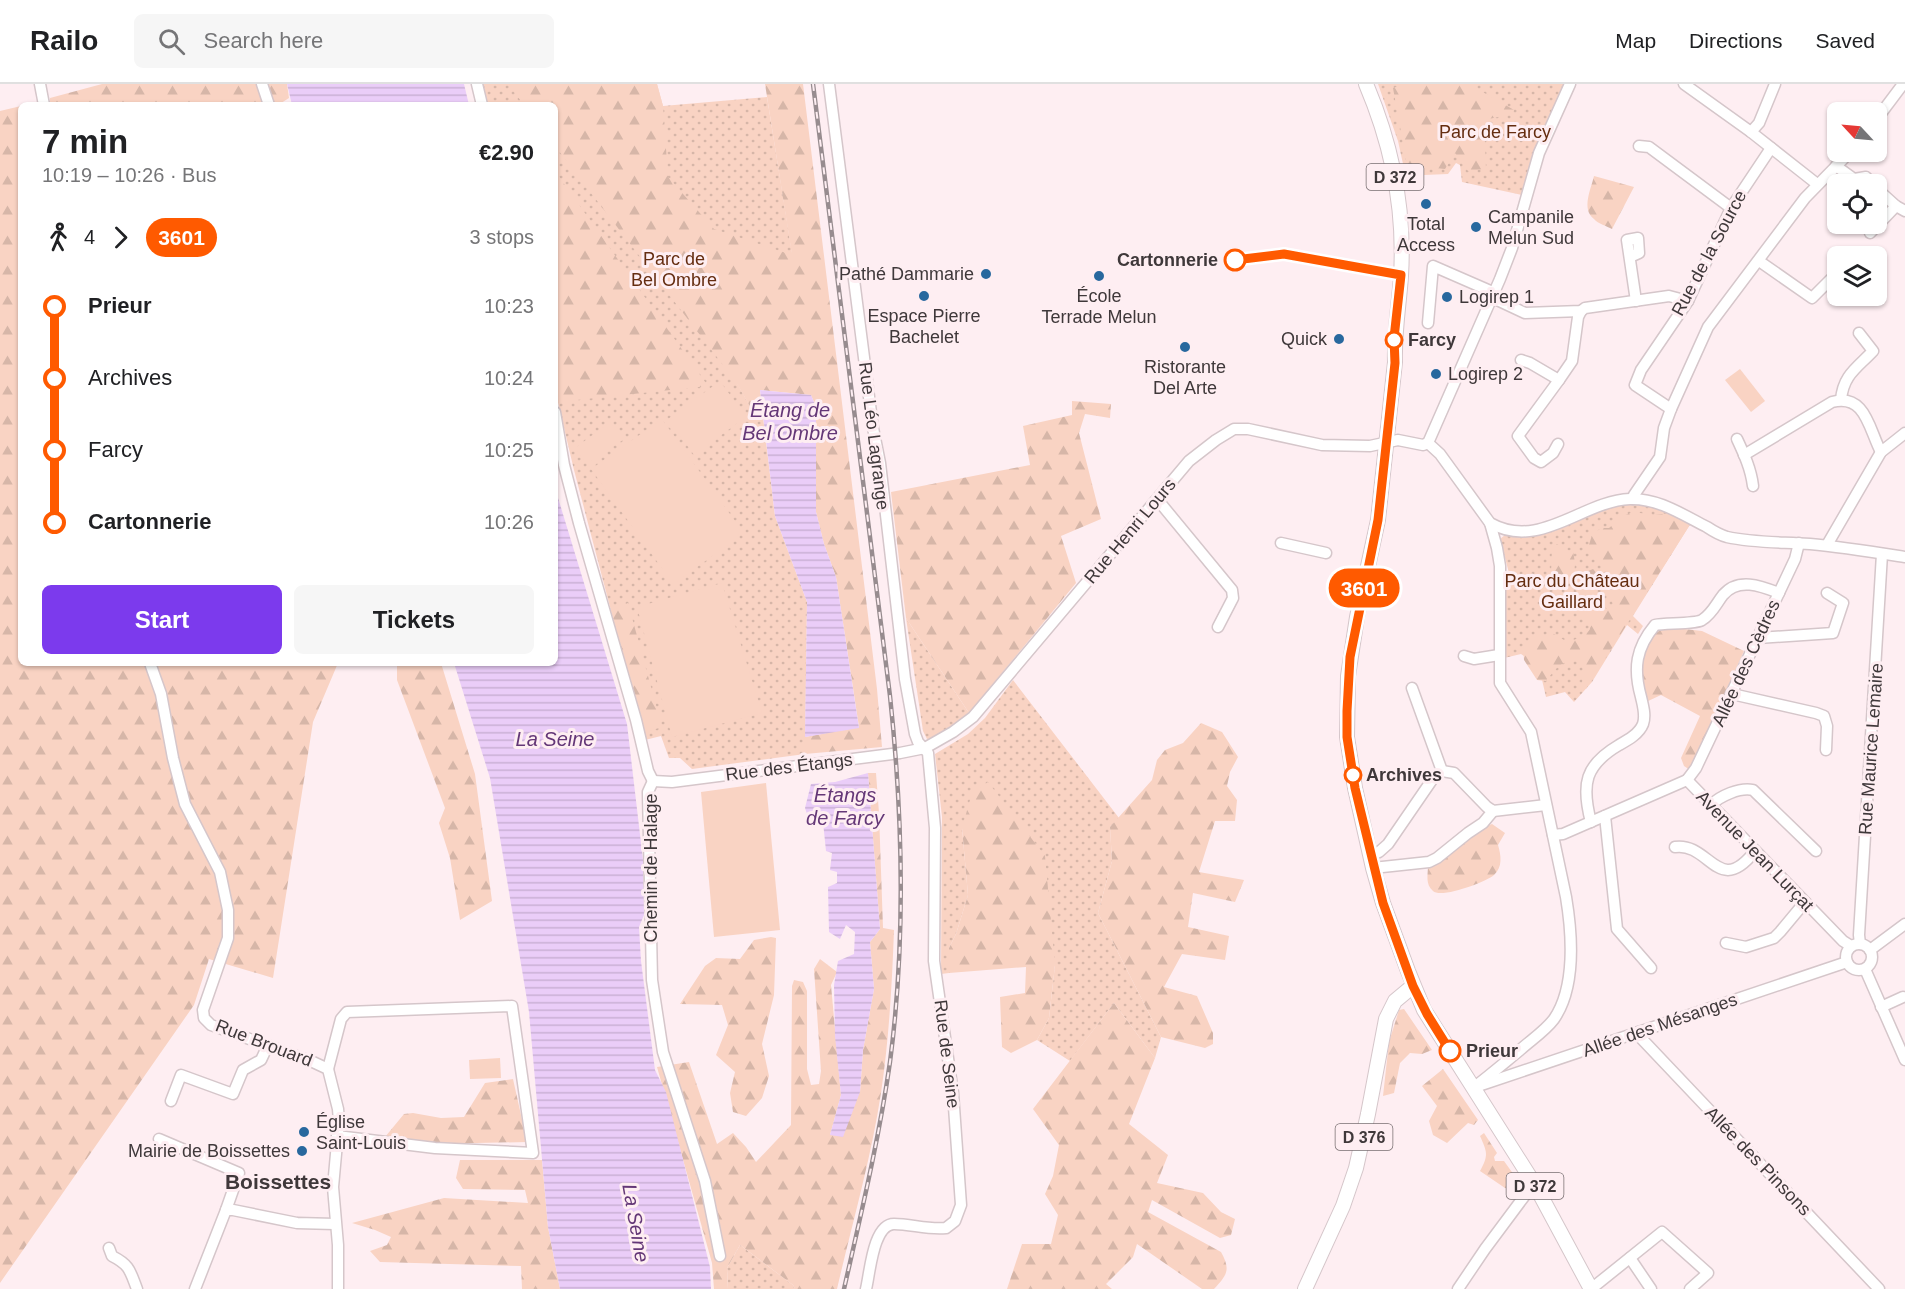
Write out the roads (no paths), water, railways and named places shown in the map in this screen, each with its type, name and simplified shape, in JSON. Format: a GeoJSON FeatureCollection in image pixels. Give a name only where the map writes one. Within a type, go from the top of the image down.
{"type":"FeatureCollection","features":[{"type":"Feature","properties":{"kind":"main road","name":"D 372"},"geometry":{"type":"LineString","coordinates":[[1366,84],[1386,143],[1396,185],[1401,221],[1401,275],[1394,338],[1395,363],[1377,526],[1350,657],[1347,737],[1351,765],[1372,862],[1395,939],[1413,986],[1427,1014],[1535,1185],[1591,1289]]}},
{"type":"Feature","properties":{"kind":"main road","name":"D 376"},"geometry":{"type":"LineString","coordinates":[[1305,1289],[1340,1215],[1356,1168],[1386,1019],[1395,1001],[1413,986]]}},
{"type":"Feature","properties":{"kind":"street"},"geometry":{"type":"LineString","coordinates":[[40,84],[43,102]]}},
{"type":"Feature","properties":{"kind":"street"},"geometry":{"type":"LineString","coordinates":[[262,84],[268,102]]}},
{"type":"Feature","properties":{"kind":"street"},"geometry":{"type":"LineString","coordinates":[[477,84],[481,102]]}},
{"type":"Feature","properties":{"kind":"street","name":"Rue Léo Lagrange"},"geometry":{"type":"LineString","coordinates":[[830,84],[873,428],[880,463],[905,679],[915,734],[918,742],[925,748]]}},
{"type":"Feature","properties":{"kind":"street"},"geometry":{"type":"LineString","coordinates":[[1473,1088],[1543,1031],[1554,1018],[1564,998],[1570,967],[1569,918],[1531,732],[1500,683],[1498,533],[1440,454],[1428,443],[1494,295],[1512,248],[1539,153],[1570,84]]}},
{"type":"Feature","properties":{"kind":"street"},"geometry":{"type":"LineString","coordinates":[[1684,84],[1751,132],[1817,184]]}},
{"type":"Feature","properties":{"kind":"street"},"geometry":{"type":"LineString","coordinates":[[1887,105],[1903,84]]}},
{"type":"Feature","properties":{"kind":"street"},"geometry":{"type":"LineString","coordinates":[[1751,132],[1759,123],[1771,86]]}},
{"type":"Feature","properties":{"kind":"street"},"geometry":{"type":"LineString","coordinates":[[1639,146],[1649,147],[1731,208]]}},
{"type":"Feature","properties":{"kind":"street","name":"Rue de la Source"},"geometry":{"type":"LineString","coordinates":[[1671,409],[1635,385],[1641,370],[1688,301],[1731,208],[1771,148]]}},
{"type":"Feature","properties":{"kind":"street"},"geometry":{"type":"LineString","coordinates":[[1633,499],[1660,457],[1664,428],[1671,409],[1708,327],[1817,184],[1840,162]]}},
{"type":"Feature","properties":{"kind":"street"},"geometry":{"type":"LineString","coordinates":[[1836,166],[1847,174]]}},
{"type":"Feature","properties":{"kind":"street"},"geometry":{"type":"LineString","coordinates":[[1887,197],[1900,208],[1887,219]]}},
{"type":"Feature","properties":{"kind":"street"},"geometry":{"type":"LineString","coordinates":[[1630,257],[1636,301]]}},
{"type":"Feature","properties":{"kind":"street"},"geometry":{"type":"LineString","coordinates":[[1759,261],[1812,298],[1827,283]]}},
{"type":"Feature","properties":{"kind":"street"},"geometry":{"type":"LineString","coordinates":[[1428,323],[1433,266],[1494,295],[1525,313],[1581,311],[1585,308],[1669,296],[1688,301]]}},
{"type":"Feature","properties":{"kind":"street"},"geometry":{"type":"LineString","coordinates":[[1558,444],[1553,453],[1541,462],[1534,458],[1518,436],[1572,362],[1581,311]]}},
{"type":"Feature","properties":{"kind":"street"},"geometry":{"type":"LineString","coordinates":[[1744,455],[1842,394],[1848,375],[1873,351],[1859,333]]}},
{"type":"Feature","properties":{"kind":"street"},"geometry":{"type":"LineString","coordinates":[[1521,360],[1558,380]]}},
{"type":"Feature","properties":{"kind":"street"},"geometry":{"type":"LineString","coordinates":[[1842,394],[1864,412],[1881,452]]}},
{"type":"Feature","properties":{"kind":"street","name":"Rue Henri Lours"},"geometry":{"type":"LineString","coordinates":[[925,748],[973,717],[1189,461],[1234,429],[1248,429],[1322,445],[1370,446],[1402,440],[1423,446],[1428,443]]}},
{"type":"Feature","properties":{"kind":"street","name":"Chemin de Halage"},"geometry":{"type":"LineString","coordinates":[[558,430],[564,465],[636,720],[648,771],[653,781],[648,792],[652,980],[663,1052],[705,1181],[720,1256]]}},
{"type":"Feature","properties":{"kind":"street"},"geometry":{"type":"LineString","coordinates":[[1827,545],[1881,452],[1905,433]]}},
{"type":"Feature","properties":{"kind":"street"},"geometry":{"type":"LineString","coordinates":[[1737,439],[1752,477],[1753,486]]}},
{"type":"Feature","properties":{"kind":"street"},"geometry":{"type":"LineString","coordinates":[[1157,499],[1232,590],[1233,598],[1218,627]]}},
{"type":"Feature","properties":{"kind":"street"},"geometry":{"type":"LineString","coordinates":[[1498,533],[1547,528],[1616,501],[1633,499],[1657,503],[1724,536],[1827,545],[1905,557]]}},
{"type":"Feature","properties":{"kind":"street"},"geometry":{"type":"LineString","coordinates":[[1281,543],[1326,554]]}},
{"type":"Feature","properties":{"kind":"street","name":"Allée des Cèdres"},"geometry":{"type":"LineString","coordinates":[[1687,780],[1696,768],[1732,694],[1795,559],[1799,543]]}},
{"type":"Feature","properties":{"kind":"street","name":"Rue Maurice Lemaire"},"geometry":{"type":"LineString","coordinates":[[1856,945],[1859,935],[1882,554]]}},
{"type":"Feature","properties":{"kind":"street"},"geometry":{"type":"LineString","coordinates":[[1591,822],[1586,795],[1592,768],[1601,756],[1631,738],[1642,727],[1645,717],[1637,682],[1638,654],[1645,637],[1655,625],[1671,622],[1700,622],[1713,611],[1724,594],[1738,585],[1752,584],[1779,593]]}},
{"type":"Feature","properties":{"kind":"street"},"geometry":{"type":"LineString","coordinates":[[1758,638],[1833,633],[1843,603],[1827,593]]}},
{"type":"Feature","properties":{"kind":"street"},"geometry":{"type":"LineString","coordinates":[[1464,656],[1474,659],[1499,655]]}},
{"type":"Feature","properties":{"kind":"street","name":"Rue Brouard"},"geometry":{"type":"LineString","coordinates":[[151,666],[161,694],[173,758],[185,804],[220,872],[228,910],[228,938],[203,1010],[204,1018],[211,1025],[328,1069],[338,1109],[333,1186],[335,1224]]}},
{"type":"Feature","properties":{"kind":"street"},"geometry":{"type":"LineString","coordinates":[[1412,688],[1442,771]]}},
{"type":"Feature","properties":{"kind":"street"},"geometry":{"type":"LineString","coordinates":[[1732,694],[1824,716],[1827,726],[1826,750]]}},
{"type":"Feature","properties":{"kind":"street","name":"Rue des Étangs"},"geometry":{"type":"LineString","coordinates":[[653,781],[672,782],[925,748]]}},
{"type":"Feature","properties":{"kind":"street","name":"Rue de Seine"},"geometry":{"type":"LineString","coordinates":[[866,1289],[878,1236],[884,1228],[892,1224],[946,1228],[955,1221],[961,1205],[952,1093],[934,961],[935,828],[928,753],[925,748]]}},
{"type":"Feature","properties":{"kind":"street"},"geometry":{"type":"LineString","coordinates":[[1372,862],[1388,844],[1434,777],[1442,771],[1454,773],[1493,812]]}},
{"type":"Feature","properties":{"kind":"street","name":"Avenue Jean Lurçat"},"geometry":{"type":"LineString","coordinates":[[1553,835],[1563,834],[1687,780],[1844,941],[1856,945]]}},
{"type":"Feature","properties":{"kind":"street"},"geometry":{"type":"LineString","coordinates":[[1711,805],[1718,798],[1747,788],[1753,790],[1816,851]]}},
{"type":"Feature","properties":{"kind":"street"},"geometry":{"type":"LineString","coordinates":[[1372,862],[1429,862],[1483,823],[1493,812],[1546,805]]}},
{"type":"Feature","properties":{"kind":"street"},"geometry":{"type":"LineString","coordinates":[[1605,816],[1617,929],[1651,968]]}},
{"type":"Feature","properties":{"kind":"street"},"geometry":{"type":"LineString","coordinates":[[1675,847],[1683,845],[1694,850],[1722,870],[1732,870],[1748,860],[1755,851]]}},
{"type":"Feature","properties":{"kind":"street"},"geometry":{"type":"LineString","coordinates":[[1726,943],[1746,947],[1774,938],[1805,902]]}},
{"type":"Feature","properties":{"kind":"street"},"geometry":{"type":"LineString","coordinates":[[1870,950],[1905,924]]}},
{"type":"Feature","properties":{"kind":"street"},"geometry":{"type":"LineString","coordinates":[[1856,945],[1870,950],[1872,954],[1870,963],[1864,969],[1856,970],[1849,966],[1846,954],[1856,945]]}},
{"type":"Feature","properties":{"kind":"street","name":"Allée des Mésanges"},"geometry":{"type":"LineString","coordinates":[[1473,1088],[1847,962]]}},
{"type":"Feature","properties":{"kind":"street"},"geometry":{"type":"LineString","coordinates":[[1864,969],[1905,1060]]}},
{"type":"Feature","properties":{"kind":"street"},"geometry":{"type":"LineString","coordinates":[[1881,1007],[1904,995]]}},
{"type":"Feature","properties":{"kind":"street"},"geometry":{"type":"LineString","coordinates":[[328,1069],[341,1019],[347,1012],[512,1006],[533,1153],[435,1148],[337,1137]]}},
{"type":"Feature","properties":{"kind":"street","name":"Allée des Pinsons"},"geometry":{"type":"LineString","coordinates":[[1638,1032],[1640,1038],[1879,1289]]}},
{"type":"Feature","properties":{"kind":"street"},"geometry":{"type":"LineString","coordinates":[[171,1101],[181,1075],[233,1094],[243,1070],[261,1060],[268,1046]]}},
{"type":"Feature","properties":{"kind":"street"},"geometry":{"type":"LineString","coordinates":[[159,1139],[239,1173],[195,1289]]}},
{"type":"Feature","properties":{"kind":"street"},"geometry":{"type":"LineString","coordinates":[[1458,1289],[1526,1194],[1535,1185]]}},
{"type":"Feature","properties":{"kind":"street"},"geometry":{"type":"LineString","coordinates":[[226,1210],[297,1224],[335,1224],[338,1245],[338,1289]]}},
{"type":"Feature","properties":{"kind":"street"},"geometry":{"type":"LineString","coordinates":[[1591,1289],[1662,1232],[1708,1273],[1690,1289]]}},
{"type":"Feature","properties":{"kind":"street"},"geometry":{"type":"LineString","coordinates":[[109,1248],[112,1256],[129,1267],[137,1289]]}},
{"type":"Feature","properties":{"kind":"street"},"geometry":{"type":"LineString","coordinates":[[1630,1258],[1651,1289]]}},
{"type":"Feature","properties":{"kind":"water"},"geometry":{"type":"Polygon","coordinates":[[[287,84],[464,84],[468,102],[291,102],[287,84]]]}},
{"type":"Feature","properties":{"kind":"water","name":"Étang de Bel Ombre"},"geometry":{"type":"Polygon","coordinates":[[[760,390],[811,395],[816,407],[816,512],[836,577],[859,728],[805,737],[807,602],[775,516],[760,390]]]}},
{"type":"Feature","properties":{"kind":"water","name":"La Seine"},"geometry":{"type":"Polygon","coordinates":[[[558,498],[627,724],[643,860],[644,915],[639,927],[641,961],[655,1070],[666,1092],[710,1267],[711,1289],[560,1289],[548,1227],[529,1012],[490,778],[455,666],[558,666],[558,498]]]}},
{"type":"Feature","properties":{"kind":"water","name":"Étangs de Farcy"},"geometry":{"type":"Polygon","coordinates":[[[868,773],[880,929],[870,942],[874,989],[863,1050],[860,1092],[843,1137],[830,1135],[841,1095],[835,1036],[834,985],[838,961],[854,954],[855,932],[846,925],[840,939],[829,932],[828,887],[837,883],[837,872],[830,870],[832,853],[826,851],[823,822],[810,823],[805,808],[811,784],[835,782],[868,773]]]}},
{"type":"Feature","properties":{"kind":"railway"},"geometry":{"type":"LineString","coordinates":[[813,84],[890,696],[900,833],[899,970],[890,1062],[875,1148],[844,1289]]}},
{"type":"Feature","properties":{"kind":"place","name":"Total Access"},"geometry":{"type":"Point","coordinates":[1426,204]}},
{"type":"Feature","properties":{"kind":"place","name":"Campanile Melun Sud"},"geometry":{"type":"Point","coordinates":[1476,227]}},
{"type":"Feature","properties":{"kind":"place","name":"Cartonnerie"},"geometry":{"type":"Point","coordinates":[1235,260]}},
{"type":"Feature","properties":{"kind":"place","name":"Pathé Dammarie"},"geometry":{"type":"Point","coordinates":[986,274]}},
{"type":"Feature","properties":{"kind":"place","name":"École Terrade Melun"},"geometry":{"type":"Point","coordinates":[1099,276]}},
{"type":"Feature","properties":{"kind":"place","name":"Espace Pierre Bachelet"},"geometry":{"type":"Point","coordinates":[924,296]}},
{"type":"Feature","properties":{"kind":"place","name":"Logirep 1"},"geometry":{"type":"Point","coordinates":[1447,297]}},
{"type":"Feature","properties":{"kind":"place","name":"Quick"},"geometry":{"type":"Point","coordinates":[1339,339]}},
{"type":"Feature","properties":{"kind":"place","name":"Farcy"},"geometry":{"type":"Point","coordinates":[1394,340]}},
{"type":"Feature","properties":{"kind":"place","name":"Ristorante Del Arte"},"geometry":{"type":"Point","coordinates":[1185,347]}},
{"type":"Feature","properties":{"kind":"place","name":"Logirep 2"},"geometry":{"type":"Point","coordinates":[1436,374]}},
{"type":"Feature","properties":{"kind":"place","name":"Archives"},"geometry":{"type":"Point","coordinates":[1353,775]}},
{"type":"Feature","properties":{"kind":"place","name":"Prieur"},"geometry":{"type":"Point","coordinates":[1450,1051]}},
{"type":"Feature","properties":{"kind":"place","name":"Église Saint-Louis"},"geometry":{"type":"Point","coordinates":[304,1132]}},
{"type":"Feature","properties":{"kind":"place","name":"Mairie de Boissettes"},"geometry":{"type":"Point","coordinates":[302,1151]}},
{"type":"Feature","properties":{"kind":"district","name":"Boissettes"},"geometry":{"type":"Point","coordinates":[278,1182]}},
{"type":"Feature","properties":{"kind":"park label","name":"Parc de Farcy"},"geometry":{"type":"Point","coordinates":[1495,132]}},
{"type":"Feature","properties":{"kind":"park label","name":"Parc de Bel Ombre"},"geometry":{"type":"Point","coordinates":[674,270]}},
{"type":"Feature","properties":{"kind":"park label","name":"Parc du Château Gaillard"},"geometry":{"type":"Point","coordinates":[1572,591]}}]}
